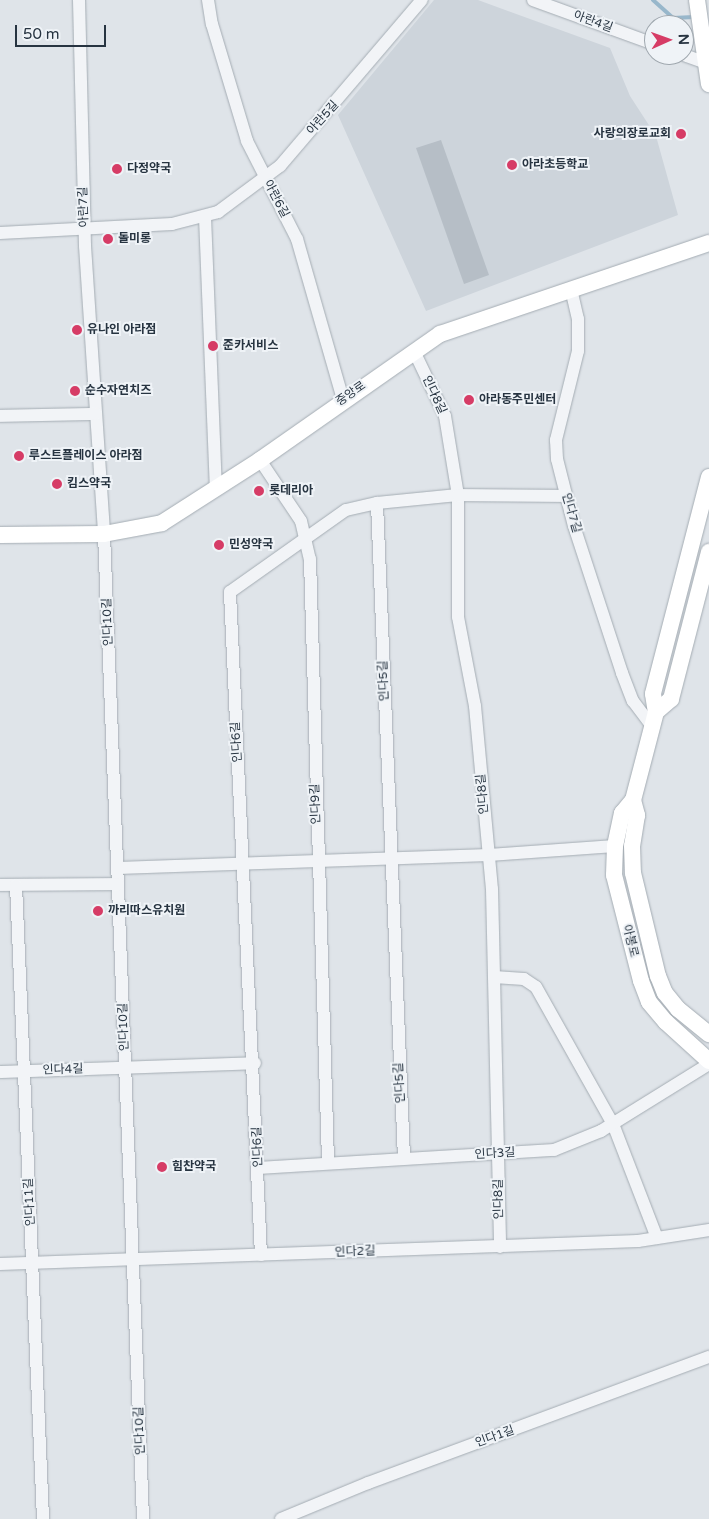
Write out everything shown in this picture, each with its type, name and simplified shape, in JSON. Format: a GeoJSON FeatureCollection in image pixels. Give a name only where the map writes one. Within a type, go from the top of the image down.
{"type":"FeatureCollection","features":[{"type":"Feature","properties":{"kind":"main road"},"geometry":{"type":"LineString","coordinates":[[697,3],[708,63],[709,84]]}},
{"type":"Feature","properties":{"kind":"main road","name":"중앙로"},"geometry":{"type":"LineString","coordinates":[[0,535],[104,534],[162,523],[216,486],[260,460],[343,399],[440,334],[709,243]]}},
{"type":"Feature","properties":{"kind":"main road","name":"아봉로"},"geometry":{"type":"LineString","coordinates":[[709,477],[653,694],[654,719],[633,800],[622,813],[615,846],[614,875],[641,981],[649,1002],[666,1022],[709,1062]]}},
{"type":"Feature","properties":{"kind":"main road","name":"아봉로"},"geometry":{"type":"LineString","coordinates":[[654,719],[671,699],[709,552]]}},
{"type":"Feature","properties":{"kind":"main road","name":"아봉로"},"geometry":{"type":"LineString","coordinates":[[633,800],[637,815],[632,846],[632,873],[658,976],[665,993],[678,1009],[709,1034]]}},
{"type":"Feature","properties":{"kind":"street","name":"아란7길"},"geometry":{"type":"LineString","coordinates":[[79,0],[85,230],[104,534]]}},
{"type":"Feature","properties":{"kind":"street","name":"아란6길"},"geometry":{"type":"LineString","coordinates":[[208,0],[247,141],[297,239],[343,399]]}},
{"type":"Feature","properties":{"kind":"street","name":"아란5길"},"geometry":{"type":"LineString","coordinates":[[0,234],[172,224],[206,217],[218,212],[286,159],[422,0]]}},
{"type":"Feature","properties":{"kind":"street","name":"아란4길"},"geometry":{"type":"LineString","coordinates":[[533,0],[644,40]]}},
{"type":"Feature","properties":{"kind":"street"},"geometry":{"type":"LineString","coordinates":[[694,58],[708,63]]}},
{"type":"Feature","properties":{"kind":"street"},"geometry":{"type":"LineString","coordinates":[[206,217],[216,486]]}},
{"type":"Feature","properties":{"kind":"street","name":"인다7길"},"geometry":{"type":"LineString","coordinates":[[571,289],[578,319],[578,351],[556,440],[557,459],[566,496],[633,702],[654,719]]}},
{"type":"Feature","properties":{"kind":"street","name":"인다8길"},"geometry":{"type":"LineString","coordinates":[[414,351],[445,416],[458,495],[458,617],[475,706],[489,855],[494,977],[500,1247]]}},
{"type":"Feature","properties":{"kind":"street"},"geometry":{"type":"LineString","coordinates":[[0,416],[96,414]]}},
{"type":"Feature","properties":{"kind":"street","name":"인다9길"},"geometry":{"type":"LineString","coordinates":[[260,460],[301,521],[310,559],[328,1162]]}},
{"type":"Feature","properties":{"kind":"street","name":"인다6길"},"geometry":{"type":"LineString","coordinates":[[261,1255],[255,1063],[230,592],[305,537],[346,510],[377,503],[458,495],[566,496]]}},
{"type":"Feature","properties":{"kind":"street","name":"인다5길"},"geometry":{"type":"LineString","coordinates":[[377,503],[390,858],[404,1158]]}},
{"type":"Feature","properties":{"kind":"street","name":"인다10길"},"geometry":{"type":"LineString","coordinates":[[104,534],[143,1519]]}},
{"type":"Feature","properties":{"kind":"street"},"geometry":{"type":"LineString","coordinates":[[118,868],[489,855],[615,846]]}},
{"type":"Feature","properties":{"kind":"street"},"geometry":{"type":"LineString","coordinates":[[0,885],[118,884]]}},
{"type":"Feature","properties":{"kind":"street","name":"인다11길"},"geometry":{"type":"LineString","coordinates":[[16,885],[43,1519]]}},
{"type":"Feature","properties":{"kind":"street"},"geometry":{"type":"LineString","coordinates":[[494,977],[524,979],[536,987],[613,1124],[658,1238]]}},
{"type":"Feature","properties":{"kind":"street","name":"인다3길"},"geometry":{"type":"LineString","coordinates":[[258,1168],[328,1162],[554,1150],[613,1124],[709,1062]]}},
{"type":"Feature","properties":{"kind":"street","name":"인다4길"},"geometry":{"type":"LineString","coordinates":[[0,1072],[255,1063]]}},
{"type":"Feature","properties":{"kind":"street","name":"인다2길"},"geometry":{"type":"LineString","coordinates":[[0,1264],[500,1247],[658,1238],[709,1230]]}},
{"type":"Feature","properties":{"kind":"street","name":"인다1길"},"geometry":{"type":"LineString","coordinates":[[282,1519],[368,1483],[709,1357]]}},
{"type":"Feature","properties":{"kind":"shaded area","name":"아라초등학교"},"geometry":{"type":"Polygon","coordinates":[[[434,0],[478,0],[610,48],[630,96],[656,136],[678,215],[426,311],[338,115],[434,0]]]}},
{"type":"Feature","properties":{"kind":"building"},"geometry":{"type":"Polygon","coordinates":[[[441,140],[489,275],[464,284],[416,148],[441,140]]]}},
{"type":"Feature","properties":{"kind":"waterway"},"geometry":{"type":"LineString","coordinates":[[653,0],[670,15]]}},
{"type":"Feature","properties":{"kind":"place","name":"사랑의장로교회"},"geometry":{"type":"Point","coordinates":[681,134]}},
{"type":"Feature","properties":{"kind":"place","name":"아라초등학교"},"geometry":{"type":"Point","coordinates":[512,165]}},
{"type":"Feature","properties":{"kind":"place","name":"다정약국"},"geometry":{"type":"Point","coordinates":[117,169]}},
{"type":"Feature","properties":{"kind":"place","name":"돌미롱"},"geometry":{"type":"Point","coordinates":[108,239]}},
{"type":"Feature","properties":{"kind":"place","name":"유나인 아라점"},"geometry":{"type":"Point","coordinates":[77,330]}},
{"type":"Feature","properties":{"kind":"place","name":"준카서비스"},"geometry":{"type":"Point","coordinates":[213,346]}},
{"type":"Feature","properties":{"kind":"place","name":"순수자연치즈"},"geometry":{"type":"Point","coordinates":[75,391]}},
{"type":"Feature","properties":{"kind":"place","name":"아라동주민센터"},"geometry":{"type":"Point","coordinates":[469,400]}},
{"type":"Feature","properties":{"kind":"place","name":"루스트플레이스 아라점"},"geometry":{"type":"Point","coordinates":[19,456]}},
{"type":"Feature","properties":{"kind":"place","name":"킴스약국"},"geometry":{"type":"Point","coordinates":[57,484]}},
{"type":"Feature","properties":{"kind":"place","name":"롯데리아"},"geometry":{"type":"Point","coordinates":[259,491]}},
{"type":"Feature","properties":{"kind":"place","name":"민성약국"},"geometry":{"type":"Point","coordinates":[219,545]}},
{"type":"Feature","properties":{"kind":"place","name":"까리따스유치원"},"geometry":{"type":"Point","coordinates":[98,911]}},
{"type":"Feature","properties":{"kind":"place","name":"힘찬약국"},"geometry":{"type":"Point","coordinates":[162,1167]}}]}
